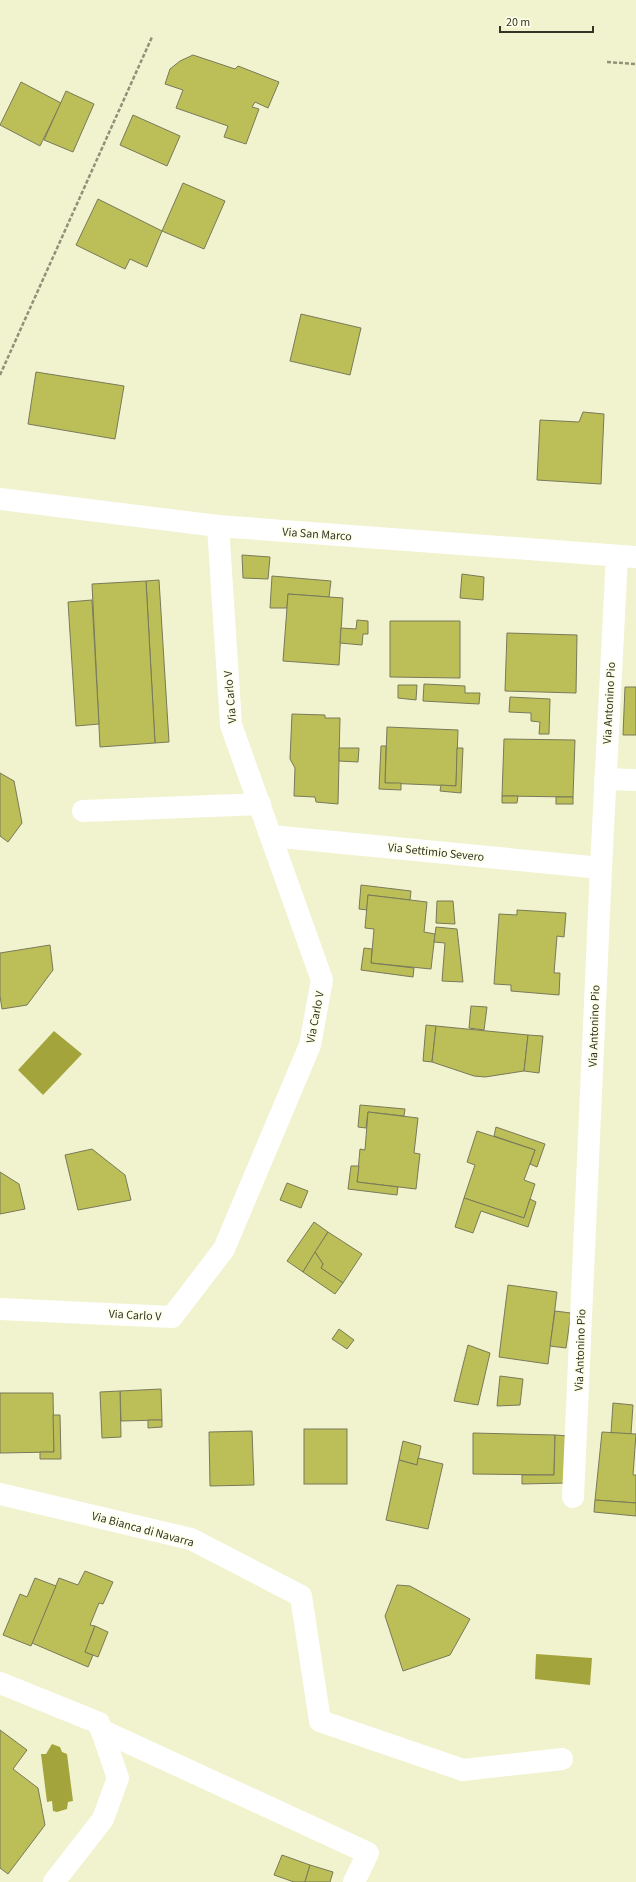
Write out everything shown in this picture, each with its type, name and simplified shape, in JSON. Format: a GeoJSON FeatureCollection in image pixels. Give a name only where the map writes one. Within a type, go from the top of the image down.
{"type":"FeatureCollection","features":[{"type":"Feature","properties":{"kind":"street","name":"Via San Marco"},"geometry":{"type":"LineString","coordinates":[[0,499],[218,526],[627,556]]}},
{"type":"Feature","properties":{"kind":"street","name":"Via Carlo V"},"geometry":{"type":"LineString","coordinates":[[0,1309],[172,1317],[224,1249],[310,1045],[322,980],[231,725],[218,526]]}},
{"type":"Feature","properties":{"kind":"street","name":"Via Antonino Pio"},"geometry":{"type":"LineString","coordinates":[[574,1497],[605,779],[627,556]]}},
{"type":"Feature","properties":{"kind":"street"},"geometry":{"type":"LineString","coordinates":[[605,779],[636,780]]}},
{"type":"Feature","properties":{"kind":"street"},"geometry":{"type":"LineString","coordinates":[[83,811],[260,804]]}},
{"type":"Feature","properties":{"kind":"street","name":"Via Settimio Severo"},"geometry":{"type":"LineString","coordinates":[[271,836],[601,868]]}},
{"type":"Feature","properties":{"kind":"street","name":"Via Bianca di Navarra"},"geometry":{"type":"LineString","coordinates":[[0,1494],[191,1539],[300,1596],[320,1721],[463,1770],[562,1759]]}},
{"type":"Feature","properties":{"kind":"street"},"geometry":{"type":"LineString","coordinates":[[0,1683],[99,1723],[118,1778],[103,1820],[54,1882]]}},
{"type":"Feature","properties":{"kind":"street"},"geometry":{"type":"LineString","coordinates":[[102,1730],[368,1853],[354,1882]]}},
{"type":"Feature","properties":{"kind":"path"},"geometry":{"type":"LineString","coordinates":[[0,376],[152,37]]}},
{"type":"Feature","properties":{"kind":"path"},"geometry":{"type":"LineString","coordinates":[[607,62],[636,64]]}},
{"type":"Feature","properties":{"kind":"shaded area"},"geometry":{"type":"Polygon","coordinates":[[[54,1031],[82,1054],[43,1095],[18,1070],[54,1031]]]}},
{"type":"Feature","properties":{"kind":"shaded area"},"geometry":{"type":"Polygon","coordinates":[[[536,1654],[592,1658],[590,1685],[535,1679],[536,1654]]]}},
{"type":"Feature","properties":{"kind":"shaded area"},"geometry":{"type":"Polygon","coordinates":[[[52,1744],[60,1747],[62,1752],[67,1754],[73,1801],[68,1802],[67,1809],[57,1812],[53,1811],[52,1801],[47,1802],[41,1754],[46,1754],[52,1744]]]}},
{"type":"Feature","properties":{"kind":"building"},"geometry":{"type":"Polygon","coordinates":[[[193,55],[235,69],[238,66],[279,82],[268,108],[255,102],[252,107],[259,109],[246,144],[224,137],[228,126],[176,108],[183,90],[165,84],[170,69],[180,61],[193,55]]]}},
{"type":"Feature","properties":{"kind":"building"},"geometry":{"type":"Polygon","coordinates":[[[21,82],[61,103],[40,146],[0,125],[21,82]]]}},
{"type":"Feature","properties":{"kind":"building"},"geometry":{"type":"Polygon","coordinates":[[[66,91],[94,104],[73,152],[44,140],[66,91]]]}},
{"type":"Feature","properties":{"kind":"building"},"geometry":{"type":"Polygon","coordinates":[[[133,115],[180,136],[167,166],[120,145],[133,115]]]}},
{"type":"Feature","properties":{"kind":"building"},"geometry":{"type":"Polygon","coordinates":[[[183,183],[225,201],[204,249],[162,231],[183,183]]]}},
{"type":"Feature","properties":{"kind":"building"},"geometry":{"type":"Polygon","coordinates":[[[98,199],[162,231],[147,267],[130,259],[125,269],[76,245],[98,199]]]}},
{"type":"Feature","properties":{"kind":"building"},"geometry":{"type":"Polygon","coordinates":[[[301,314],[361,328],[350,375],[290,361],[301,314]]]}},
{"type":"Feature","properties":{"kind":"building"},"geometry":{"type":"Polygon","coordinates":[[[36,372],[124,386],[115,439],[28,424],[36,372]]]}},
{"type":"Feature","properties":{"kind":"building"},"geometry":{"type":"Polygon","coordinates":[[[583,412],[604,414],[601,484],[537,480],[540,420],[579,422],[583,412]]]}},
{"type":"Feature","properties":{"kind":"building"},"geometry":{"type":"Polygon","coordinates":[[[242,555],[270,557],[268,579],[243,578],[242,555]]]}},
{"type":"Feature","properties":{"kind":"building"},"geometry":{"type":"Polygon","coordinates":[[[462,574],[484,577],[483,600],[460,598],[462,574]]]}},
{"type":"Feature","properties":{"kind":"building"},"geometry":{"type":"Polygon","coordinates":[[[272,576],[331,581],[329,597],[288,594],[287,608],[270,608],[272,576]]]}},
{"type":"Feature","properties":{"kind":"building"},"geometry":{"type":"Polygon","coordinates":[[[159,580],[169,742],[155,743],[146,581],[159,580]]]}},
{"type":"Feature","properties":{"kind":"building"},"geometry":{"type":"Polygon","coordinates":[[[146,581],[155,743],[100,747],[92,584],[146,581]]]}},
{"type":"Feature","properties":{"kind":"building"},"geometry":{"type":"Polygon","coordinates":[[[288,594],[343,598],[339,665],[283,661],[288,594]]]}},
{"type":"Feature","properties":{"kind":"building"},"geometry":{"type":"Polygon","coordinates":[[[92,600],[99,724],[76,726],[68,602],[92,600]]]}},
{"type":"Feature","properties":{"kind":"building"},"geometry":{"type":"Polygon","coordinates":[[[357,620],[368,621],[368,634],[363,634],[362,645],[340,643],[341,628],[356,629],[357,620]]]}},
{"type":"Feature","properties":{"kind":"building"},"geometry":{"type":"Polygon","coordinates":[[[390,621],[460,621],[460,678],[390,677],[390,621]]]}},
{"type":"Feature","properties":{"kind":"building"},"geometry":{"type":"Polygon","coordinates":[[[507,633],[577,635],[576,693],[505,691],[507,633]]]}},
{"type":"Feature","properties":{"kind":"building"},"geometry":{"type":"Polygon","coordinates":[[[424,684],[465,686],[465,693],[480,693],[479,704],[423,701],[424,684]]]}},
{"type":"Feature","properties":{"kind":"building"},"geometry":{"type":"Polygon","coordinates":[[[398,685],[417,685],[416,700],[398,698],[398,685]]]}},
{"type":"Feature","properties":{"kind":"building"},"geometry":{"type":"Polygon","coordinates":[[[625,687],[636,687],[636,735],[623,735],[625,687]]]}},
{"type":"Feature","properties":{"kind":"building"},"geometry":{"type":"Polygon","coordinates":[[[510,697],[550,699],[549,734],[539,734],[540,722],[531,721],[531,713],[509,712],[510,697]]]}},
{"type":"Feature","properties":{"kind":"building"},"geometry":{"type":"Polygon","coordinates":[[[292,714],[325,715],[325,718],[340,718],[338,804],[316,802],[315,797],[294,796],[295,768],[290,759],[292,714]]]}},
{"type":"Feature","properties":{"kind":"building"},"geometry":{"type":"Polygon","coordinates":[[[387,727],[458,730],[456,786],[385,783],[387,727]]]}},
{"type":"Feature","properties":{"kind":"building"},"geometry":{"type":"Polygon","coordinates":[[[504,739],[575,740],[573,797],[502,796],[504,739]]]}},
{"type":"Feature","properties":{"kind":"building"},"geometry":{"type":"Polygon","coordinates":[[[381,746],[386,746],[385,783],[401,783],[401,790],[379,789],[381,746]]]}},
{"type":"Feature","properties":{"kind":"building"},"geometry":{"type":"Polygon","coordinates":[[[339,748],[359,748],[358,762],[339,761],[339,748]]]}},
{"type":"Feature","properties":{"kind":"building"},"geometry":{"type":"Polygon","coordinates":[[[457,748],[463,748],[461,793],[440,791],[441,785],[456,786],[457,748]]]}},
{"type":"Feature","properties":{"kind":"building"},"geometry":{"type":"Polygon","coordinates":[[[0,773],[14,781],[22,823],[8,842],[0,836],[0,773]]]}},
{"type":"Feature","properties":{"kind":"building"},"geometry":{"type":"Polygon","coordinates":[[[502,796],[518,796],[517,803],[502,803],[502,796]]]}},
{"type":"Feature","properties":{"kind":"building"},"geometry":{"type":"Polygon","coordinates":[[[556,797],[573,797],[573,804],[556,804],[556,797]]]}},
{"type":"Feature","properties":{"kind":"building"},"geometry":{"type":"Polygon","coordinates":[[[361,885],[411,891],[410,900],[368,895],[367,910],[359,909],[361,885]]]}},
{"type":"Feature","properties":{"kind":"building"},"geometry":{"type":"Polygon","coordinates":[[[368,895],[427,902],[424,932],[435,934],[431,969],[371,963],[374,929],[365,928],[368,895]]]}},
{"type":"Feature","properties":{"kind":"building"},"geometry":{"type":"Polygon","coordinates":[[[437,901],[453,901],[455,924],[436,923],[437,901]]]}},
{"type":"Feature","properties":{"kind":"building"},"geometry":{"type":"Polygon","coordinates":[[[517,910],[566,913],[564,937],[557,936],[554,973],[560,973],[559,995],[511,991],[511,985],[494,984],[499,914],[517,915],[517,910]]]}},
{"type":"Feature","properties":{"kind":"building"},"geometry":{"type":"Polygon","coordinates":[[[436,927],[457,929],[463,982],[442,981],[445,943],[434,942],[436,927]]]}},
{"type":"Feature","properties":{"kind":"building"},"geometry":{"type":"Polygon","coordinates":[[[50,945],[53,970],[27,1005],[2,1009],[0,996],[0,953],[50,945]]]}},
{"type":"Feature","properties":{"kind":"building"},"geometry":{"type":"Polygon","coordinates":[[[364,948],[372,949],[371,963],[414,968],[413,977],[361,970],[364,948]]]}},
{"type":"Feature","properties":{"kind":"building"},"geometry":{"type":"Polygon","coordinates":[[[471,1006],[487,1007],[484,1030],[469,1028],[471,1006]]]}},
{"type":"Feature","properties":{"kind":"building"},"geometry":{"type":"Polygon","coordinates":[[[426,1025],[436,1026],[432,1062],[423,1061],[426,1025]]]}},
{"type":"Feature","properties":{"kind":"building"},"geometry":{"type":"Polygon","coordinates":[[[436,1026],[528,1035],[524,1071],[485,1077],[474,1076],[432,1062],[436,1026]]]}},
{"type":"Feature","properties":{"kind":"building"},"geometry":{"type":"Polygon","coordinates":[[[528,1035],[543,1036],[539,1073],[524,1071],[528,1035]]]}},
{"type":"Feature","properties":{"kind":"building"},"geometry":{"type":"Polygon","coordinates":[[[360,1105],[405,1109],[404,1116],[368,1112],[366,1128],[358,1127],[360,1105]]]}},
{"type":"Feature","properties":{"kind":"building"},"geometry":{"type":"Polygon","coordinates":[[[368,1112],[418,1118],[414,1153],[420,1154],[416,1189],[357,1182],[360,1149],[365,1150],[368,1112]]]}},
{"type":"Feature","properties":{"kind":"building"},"geometry":{"type":"Polygon","coordinates":[[[496,1127],[545,1144],[537,1167],[530,1164],[535,1150],[494,1136],[496,1127]]]}},
{"type":"Feature","properties":{"kind":"building"},"geometry":{"type":"Polygon","coordinates":[[[477,1131],[535,1150],[524,1180],[535,1184],[524,1218],[464,1198],[475,1165],[467,1162],[477,1131]]]}},
{"type":"Feature","properties":{"kind":"building"},"geometry":{"type":"Polygon","coordinates":[[[92,1149],[125,1175],[131,1200],[78,1210],[65,1155],[92,1149]]]}},
{"type":"Feature","properties":{"kind":"building"},"geometry":{"type":"Polygon","coordinates":[[[351,1166],[359,1166],[357,1182],[398,1187],[397,1195],[348,1189],[351,1166]]]}},
{"type":"Feature","properties":{"kind":"building"},"geometry":{"type":"Polygon","coordinates":[[[0,1172],[19,1184],[25,1209],[0,1214],[0,1172]]]}},
{"type":"Feature","properties":{"kind":"building"},"geometry":{"type":"Polygon","coordinates":[[[287,1183],[308,1191],[301,1208],[280,1200],[287,1183]]]}},
{"type":"Feature","properties":{"kind":"building"},"geometry":{"type":"Polygon","coordinates":[[[464,1198],[524,1218],[530,1199],[536,1202],[528,1227],[481,1211],[473,1233],[455,1227],[464,1198]]]}},
{"type":"Feature","properties":{"kind":"building"},"geometry":{"type":"Polygon","coordinates":[[[314,1222],[328,1232],[303,1272],[287,1261],[314,1222]]]}},
{"type":"Feature","properties":{"kind":"building"},"geometry":{"type":"Polygon","coordinates":[[[328,1232],[362,1254],[343,1283],[321,1268],[323,1264],[315,1252],[328,1232]]]}},
{"type":"Feature","properties":{"kind":"building"},"geometry":{"type":"Polygon","coordinates":[[[315,1252],[323,1264],[321,1268],[343,1283],[335,1294],[303,1272],[315,1252]]]}},
{"type":"Feature","properties":{"kind":"building"},"geometry":{"type":"Polygon","coordinates":[[[508,1285],[557,1292],[548,1364],[499,1357],[508,1285]]]}},
{"type":"Feature","properties":{"kind":"building"},"geometry":{"type":"Polygon","coordinates":[[[555,1311],[571,1313],[566,1348],[550,1346],[555,1311]]]}},
{"type":"Feature","properties":{"kind":"building"},"geometry":{"type":"Polygon","coordinates":[[[339,1329],[354,1340],[347,1349],[332,1339],[339,1329]]]}},
{"type":"Feature","properties":{"kind":"building"},"geometry":{"type":"Polygon","coordinates":[[[468,1345],[490,1353],[478,1405],[454,1401],[468,1345]]]}},
{"type":"Feature","properties":{"kind":"building"},"geometry":{"type":"Polygon","coordinates":[[[500,1376],[523,1379],[520,1405],[497,1406],[500,1376]]]}},
{"type":"Feature","properties":{"kind":"building"},"geometry":{"type":"Polygon","coordinates":[[[161,1389],[162,1420],[121,1421],[120,1391],[161,1389]]]}},
{"type":"Feature","properties":{"kind":"building"},"geometry":{"type":"Polygon","coordinates":[[[120,1391],[121,1437],[102,1438],[100,1392],[120,1391]]]}},
{"type":"Feature","properties":{"kind":"building"},"geometry":{"type":"Polygon","coordinates":[[[0,1393],[53,1393],[54,1452],[0,1453],[0,1393]]]}},
{"type":"Feature","properties":{"kind":"building"},"geometry":{"type":"Polygon","coordinates":[[[613,1403],[633,1405],[631,1434],[611,1433],[613,1403]]]}},
{"type":"Feature","properties":{"kind":"building"},"geometry":{"type":"Polygon","coordinates":[[[53,1415],[60,1415],[61,1459],[40,1459],[40,1452],[54,1452],[53,1415]]]}},
{"type":"Feature","properties":{"kind":"building"},"geometry":{"type":"Polygon","coordinates":[[[148,1420],[162,1420],[162,1427],[148,1428],[148,1420]]]}},
{"type":"Feature","properties":{"kind":"building"},"geometry":{"type":"Polygon","coordinates":[[[304,1429],[347,1429],[347,1484],[304,1484],[304,1429]]]}},
{"type":"Feature","properties":{"kind":"building"},"geometry":{"type":"Polygon","coordinates":[[[252,1431],[254,1485],[210,1486],[209,1432],[252,1431]]]}},
{"type":"Feature","properties":{"kind":"building"},"geometry":{"type":"Polygon","coordinates":[[[602,1432],[636,1434],[633,1475],[636,1475],[636,1503],[595,1500],[602,1432]]]}},
{"type":"Feature","properties":{"kind":"building"},"geometry":{"type":"Polygon","coordinates":[[[473,1433],[555,1435],[554,1475],[473,1474],[473,1433]]]}},
{"type":"Feature","properties":{"kind":"building"},"geometry":{"type":"Polygon","coordinates":[[[555,1435],[569,1436],[568,1483],[522,1484],[522,1475],[554,1475],[555,1435]]]}},
{"type":"Feature","properties":{"kind":"building"},"geometry":{"type":"Polygon","coordinates":[[[403,1441],[421,1446],[417,1465],[399,1460],[403,1441]]]}},
{"type":"Feature","properties":{"kind":"building"},"geometry":{"type":"Polygon","coordinates":[[[418,1458],[443,1464],[428,1529],[386,1520],[399,1460],[417,1465],[418,1458]]]}},
{"type":"Feature","properties":{"kind":"building"},"geometry":{"type":"Polygon","coordinates":[[[595,1500],[636,1503],[636,1516],[594,1512],[595,1500]]]}},
{"type":"Feature","properties":{"kind":"building"},"geometry":{"type":"Polygon","coordinates":[[[85,1571],[113,1582],[103,1604],[99,1603],[90,1625],[95,1626],[85,1652],[93,1655],[88,1667],[32,1643],[59,1578],[78,1585],[85,1571]]]}},
{"type":"Feature","properties":{"kind":"building"},"geometry":{"type":"Polygon","coordinates":[[[35,1578],[56,1586],[31,1646],[3,1635],[20,1594],[27,1597],[35,1578]]]}},
{"type":"Feature","properties":{"kind":"building"},"geometry":{"type":"Polygon","coordinates":[[[397,1585],[410,1586],[470,1619],[450,1655],[403,1671],[385,1616],[397,1585]]]}},
{"type":"Feature","properties":{"kind":"building"},"geometry":{"type":"Polygon","coordinates":[[[95,1626],[108,1632],[98,1657],[85,1652],[95,1626]]]}},
{"type":"Feature","properties":{"kind":"building"},"geometry":{"type":"Polygon","coordinates":[[[0,1730],[27,1750],[13,1769],[38,1788],[45,1825],[8,1874],[0,1868],[0,1730]]]}},
{"type":"Feature","properties":{"kind":"building"},"geometry":{"type":"Polygon","coordinates":[[[282,1855],[310,1865],[305,1882],[294,1882],[274,1875],[282,1855]]]}},
{"type":"Feature","properties":{"kind":"building"},"geometry":{"type":"Polygon","coordinates":[[[310,1865],[333,1872],[330,1882],[305,1882],[310,1865]]]}}]}
